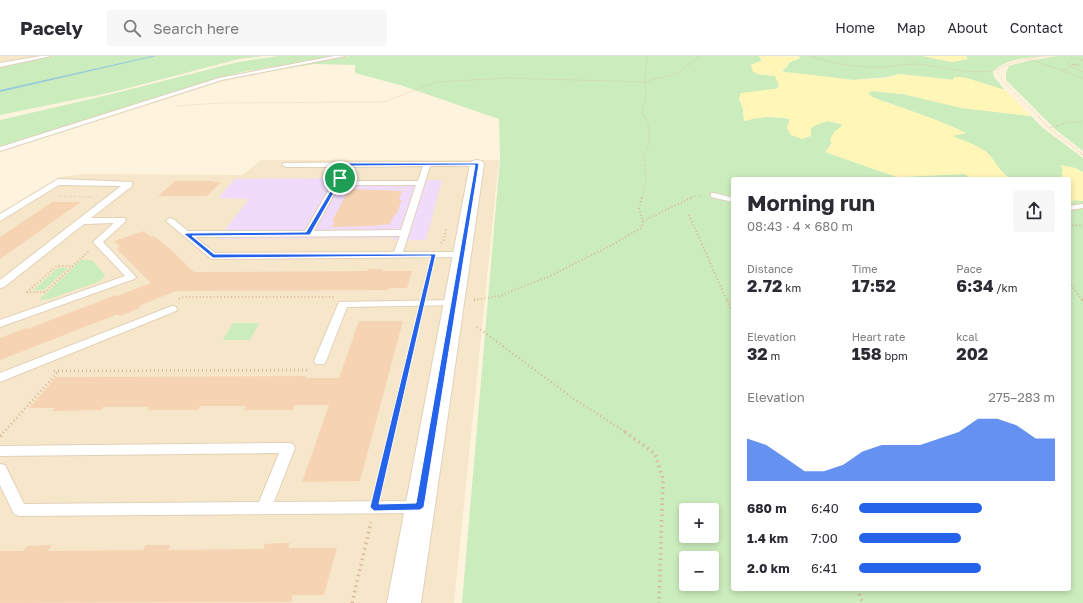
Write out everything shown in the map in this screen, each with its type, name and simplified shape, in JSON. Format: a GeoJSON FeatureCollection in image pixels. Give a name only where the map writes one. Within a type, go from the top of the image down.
{"type":"FeatureCollection","features":[{"type":"Feature","properties":{"kind":"street"},"geometry":{"type":"LineString","coordinates":[[404,603],[477,164]]}},
{"type":"Feature","properties":{"kind":"lane"},"geometry":{"type":"LineString","coordinates":[[0,65],[49,56]]}},
{"type":"Feature","properties":{"kind":"lane"},"geometry":{"type":"LineString","coordinates":[[0,149],[233,76],[343,56]]}},
{"type":"Feature","properties":{"kind":"lane"},"geometry":{"type":"LineString","coordinates":[[398,255],[427,164]]}},
{"type":"Feature","properties":{"kind":"lane"},"geometry":{"type":"LineString","coordinates":[[286,165],[477,164]]}},
{"type":"Feature","properties":{"kind":"lane"},"geometry":{"type":"LineString","coordinates":[[308,234],[347,165]]}},
{"type":"Feature","properties":{"kind":"lane"},"geometry":{"type":"LineString","coordinates":[[0,218],[59,182],[129,184],[0,285]]}},
{"type":"Feature","properties":{"kind":"lane"},"geometry":{"type":"LineString","coordinates":[[337,183],[421,183]]}},
{"type":"Feature","properties":{"kind":"lane"},"geometry":{"type":"LineString","coordinates":[[714,195],[731,199]]}},
{"type":"Feature","properties":{"kind":"lane"},"geometry":{"type":"LineString","coordinates":[[1071,208],[1083,206]]}},
{"type":"Feature","properties":{"kind":"lane"},"geometry":{"type":"LineString","coordinates":[[0,324],[131,277],[98,242],[122,220],[82,221]]}},
{"type":"Feature","properties":{"kind":"lane"},"geometry":{"type":"LineString","coordinates":[[170,221],[213,256],[462,255]]}},
{"type":"Feature","properties":{"kind":"lane"},"geometry":{"type":"LineString","coordinates":[[187,234],[405,233]]}},
{"type":"Feature","properties":{"kind":"lane"},"geometry":{"type":"LineString","coordinates":[[320,361],[344,304],[454,303]]}},
{"type":"Feature","properties":{"kind":"lane"},"geometry":{"type":"LineString","coordinates":[[0,378],[172,309]]}},
{"type":"Feature","properties":{"kind":"lane"},"geometry":{"type":"LineString","coordinates":[[0,451],[288,448],[264,508]]}},
{"type":"Feature","properties":{"kind":"lane"},"geometry":{"type":"LineString","coordinates":[[0,469],[19,510],[420,507]]}},
{"type":"Feature","properties":{"kind":"path"},"geometry":{"type":"LineString","coordinates":[[454,303],[499,296],[548,277],[642,228],[643,221],[639,209],[646,181],[644,156],[650,140],[648,124],[642,111],[646,96],[647,56]]}},
{"type":"Feature","properties":{"kind":"path"},"geometry":{"type":"LineString","coordinates":[[148,102],[175,106],[218,103],[384,102],[436,82],[506,78],[646,82],[652,79],[677,73],[691,61],[701,56]]}},
{"type":"Feature","properties":{"kind":"path"},"geometry":{"type":"LineString","coordinates":[[811,56],[841,64],[896,66],[913,64],[973,71],[997,70],[1005,65],[1027,58],[1050,56]]}},
{"type":"Feature","properties":{"kind":"path"},"geometry":{"type":"LineString","coordinates":[[1027,58],[1083,78]]}},
{"type":"Feature","properties":{"kind":"path"},"geometry":{"type":"LineString","coordinates":[[1070,66],[1068,63],[1072,58],[1083,60]]}},
{"type":"Feature","properties":{"kind":"path"},"geometry":{"type":"LineString","coordinates":[[1059,70],[1066,70],[1073,65]]}},
{"type":"Feature","properties":{"kind":"path"},"geometry":{"type":"LineString","coordinates":[[1070,66],[1083,72]]}},
{"type":"Feature","properties":{"kind":"path"},"geometry":{"type":"LineString","coordinates":[[997,70],[1001,79],[1049,128],[1083,155]]}},
{"type":"Feature","properties":{"kind":"path"},"geometry":{"type":"LineString","coordinates":[[1049,128],[1075,121],[1083,122]]}},
{"type":"Feature","properties":{"kind":"path"},"geometry":{"type":"LineString","coordinates":[[643,221],[695,196],[714,195]]}},
{"type":"Feature","properties":{"kind":"path"},"geometry":{"type":"LineString","coordinates":[[58,196],[112,197]]}},
{"type":"Feature","properties":{"kind":"path"},"geometry":{"type":"LineString","coordinates":[[690,215],[731,308]]}},
{"type":"Feature","properties":{"kind":"path"},"geometry":{"type":"LineString","coordinates":[[352,603],[422,303],[431,255],[444,240],[447,224]]}},
{"type":"Feature","properties":{"kind":"path"},"geometry":{"type":"LineString","coordinates":[[1071,226],[1083,225]]}},
{"type":"Feature","properties":{"kind":"path"},"geometry":{"type":"LineString","coordinates":[[17,318],[98,242]]}},
{"type":"Feature","properties":{"kind":"path"},"geometry":{"type":"LineString","coordinates":[[45,292],[28,292],[57,266],[74,266]]}},
{"type":"Feature","properties":{"kind":"path"},"geometry":{"type":"LineString","coordinates":[[1071,285],[1083,301]]}},
{"type":"Feature","properties":{"kind":"path"},"geometry":{"type":"LineString","coordinates":[[184,297],[336,296]]}},
{"type":"Feature","properties":{"kind":"path"},"geometry":{"type":"LineString","coordinates":[[477,327],[574,399],[624,431],[655,454],[663,479],[659,603]]}},
{"type":"Feature","properties":{"kind":"path"},"geometry":{"type":"LineString","coordinates":[[17,372],[317,370],[320,361]]}},
{"type":"Feature","properties":{"kind":"path"},"geometry":{"type":"LineString","coordinates":[[0,436],[58,371]]}},
{"type":"Feature","properties":{"kind":"path"},"geometry":{"type":"LineString","coordinates":[[858,591],[863,603]]}},
{"type":"Feature","properties":{"kind":"shaded area"},"geometry":{"type":"Polygon","coordinates":[[[0,56],[55,56],[0,66],[0,56]]]}},
{"type":"Feature","properties":{"kind":"shaded area"},"geometry":{"type":"Polygon","coordinates":[[[261,160],[499,160],[454,603],[0,603],[0,216],[59,177],[85,174],[242,175],[261,160]]]}},
{"type":"Feature","properties":{"kind":"shaded area"},"geometry":{"type":"Polygon","coordinates":[[[349,178],[349,180],[442,180],[426,240],[393,240],[393,238],[218,239],[249,199],[218,198],[235,179],[349,178]]]}},
{"type":"Feature","properties":{"kind":"green space"},"geometry":{"type":"Polygon","coordinates":[[[55,56],[263,56],[239,59],[113,92],[0,115],[0,66],[55,56]]]}},
{"type":"Feature","properties":{"kind":"green space"},"geometry":{"type":"Polygon","coordinates":[[[278,56],[338,56],[242,72],[211,80],[0,148],[0,120],[104,96],[238,62],[278,56]]]}},
{"type":"Feature","properties":{"kind":"green space"},"geometry":{"type":"Polygon","coordinates":[[[350,56],[760,56],[763,60],[751,65],[758,74],[775,76],[779,86],[777,89],[766,90],[739,98],[743,109],[744,121],[767,117],[790,119],[787,128],[791,135],[826,120],[843,125],[826,152],[897,177],[731,177],[731,591],[1071,591],[1071,202],[1075,200],[1083,201],[1083,603],[462,603],[500,159],[499,119],[400,85],[355,73],[355,65],[315,64],[232,77],[350,56]]]}},
{"type":"Feature","properties":{"kind":"green space"},"geometry":{"type":"Polygon","coordinates":[[[797,56],[923,56],[952,62],[968,59],[966,56],[1044,56],[1023,58],[1012,61],[999,66],[993,71],[994,77],[1005,90],[966,78],[955,77],[953,80],[899,74],[887,77],[853,80],[784,72],[782,70],[786,68],[790,62],[801,57],[797,56]]]}},
{"type":"Feature","properties":{"kind":"green space"},"geometry":{"type":"Polygon","coordinates":[[[1058,56],[1083,56],[1083,151],[1056,130],[1006,80],[1006,73],[1009,66],[1027,61],[1058,56]]]}},
{"type":"Feature","properties":{"kind":"green space"},"geometry":{"type":"Polygon","coordinates":[[[872,91],[903,94],[962,108],[1031,116],[1043,128],[1083,158],[1083,172],[1075,168],[1061,166],[1063,170],[1061,177],[1009,177],[1001,171],[989,155],[982,149],[951,136],[966,133],[931,118],[872,97],[868,93],[872,91]]]}},
{"type":"Feature","properties":{"kind":"green space"},"geometry":{"type":"Polygon","coordinates":[[[964,174],[970,177],[897,177],[964,174]]]}},
{"type":"Feature","properties":{"kind":"green space"},"geometry":{"type":"Polygon","coordinates":[[[81,260],[92,260],[105,275],[103,278],[98,282],[49,299],[39,300],[81,260]]]}},
{"type":"Feature","properties":{"kind":"green space"},"geometry":{"type":"Polygon","coordinates":[[[58,268],[68,268],[44,290],[33,290],[58,268]]]}},
{"type":"Feature","properties":{"kind":"green space"},"geometry":{"type":"Polygon","coordinates":[[[233,323],[259,323],[250,340],[223,340],[233,323]]]}},
{"type":"Feature","properties":{"kind":"sand"},"geometry":{"type":"Polygon","coordinates":[[[923,56],[966,56],[968,59],[952,62],[923,56]]]}},
{"type":"Feature","properties":{"kind":"sand"},"geometry":{"type":"Polygon","coordinates":[[[759,57],[801,57],[790,62],[786,68],[782,70],[784,72],[853,80],[887,78],[899,74],[953,80],[955,77],[966,78],[1005,90],[1031,116],[962,108],[903,94],[872,91],[868,93],[872,97],[932,118],[966,133],[952,136],[982,149],[989,155],[1001,171],[1009,177],[970,177],[964,174],[897,177],[825,152],[832,144],[830,139],[835,131],[843,125],[838,123],[830,121],[819,124],[811,128],[811,136],[802,139],[791,135],[787,128],[790,119],[767,117],[744,121],[743,109],[739,98],[741,93],[776,89],[779,86],[775,76],[753,72],[751,65],[762,60],[759,57]]]}},
{"type":"Feature","properties":{"kind":"sand"},"geometry":{"type":"Polygon","coordinates":[[[1061,165],[1075,168],[1083,172],[1083,201],[1075,200],[1071,202],[1071,177],[1061,177],[1063,170],[1061,165]]]}},
{"type":"Feature","properties":{"kind":"building"},"geometry":{"type":"Polygon","coordinates":[[[175,181],[221,182],[207,196],[158,196],[175,181]]]}},
{"type":"Feature","properties":{"kind":"building"},"geometry":{"type":"Polygon","coordinates":[[[352,189],[402,191],[399,200],[402,200],[396,215],[394,215],[390,224],[332,227],[335,221],[332,221],[347,193],[350,193],[352,189]]]}},
{"type":"Feature","properties":{"kind":"building"},"geometry":{"type":"Polygon","coordinates":[[[52,202],[81,202],[0,259],[0,237],[52,202]]]}},
{"type":"Feature","properties":{"kind":"building"},"geometry":{"type":"Polygon","coordinates":[[[144,231],[151,237],[154,236],[169,248],[194,272],[367,271],[368,269],[383,269],[382,271],[412,271],[407,288],[389,288],[388,290],[176,291],[139,306],[140,308],[120,316],[118,314],[0,360],[0,338],[151,283],[116,248],[120,247],[114,241],[144,231]]]}},
{"type":"Feature","properties":{"kind":"building"},"geometry":{"type":"Polygon","coordinates":[[[359,321],[403,321],[360,481],[302,482],[329,405],[295,405],[293,410],[244,410],[246,406],[200,406],[198,410],[147,410],[150,407],[103,407],[101,410],[52,411],[55,408],[29,408],[56,377],[306,376],[305,378],[339,378],[359,321]]]}},
{"type":"Feature","properties":{"kind":"building"},"geometry":{"type":"Polygon","coordinates":[[[290,543],[288,548],[337,548],[324,595],[293,595],[291,602],[0,603],[0,551],[23,551],[27,546],[52,545],[48,551],[143,550],[146,545],[170,545],[168,550],[263,549],[265,544],[290,543]]]}},
{"type":"Feature","properties":{"kind":"waterway"},"geometry":{"type":"LineString","coordinates":[[0,91],[155,56]]}},
{"type":"Feature","properties":{"kind":"route"},"geometry":{"type":"LineString","coordinates":[[477,164],[420,507],[374,507],[434,255],[213,256],[187,234],[308,234],[340,178],[347,165],[477,164]]}}]}
